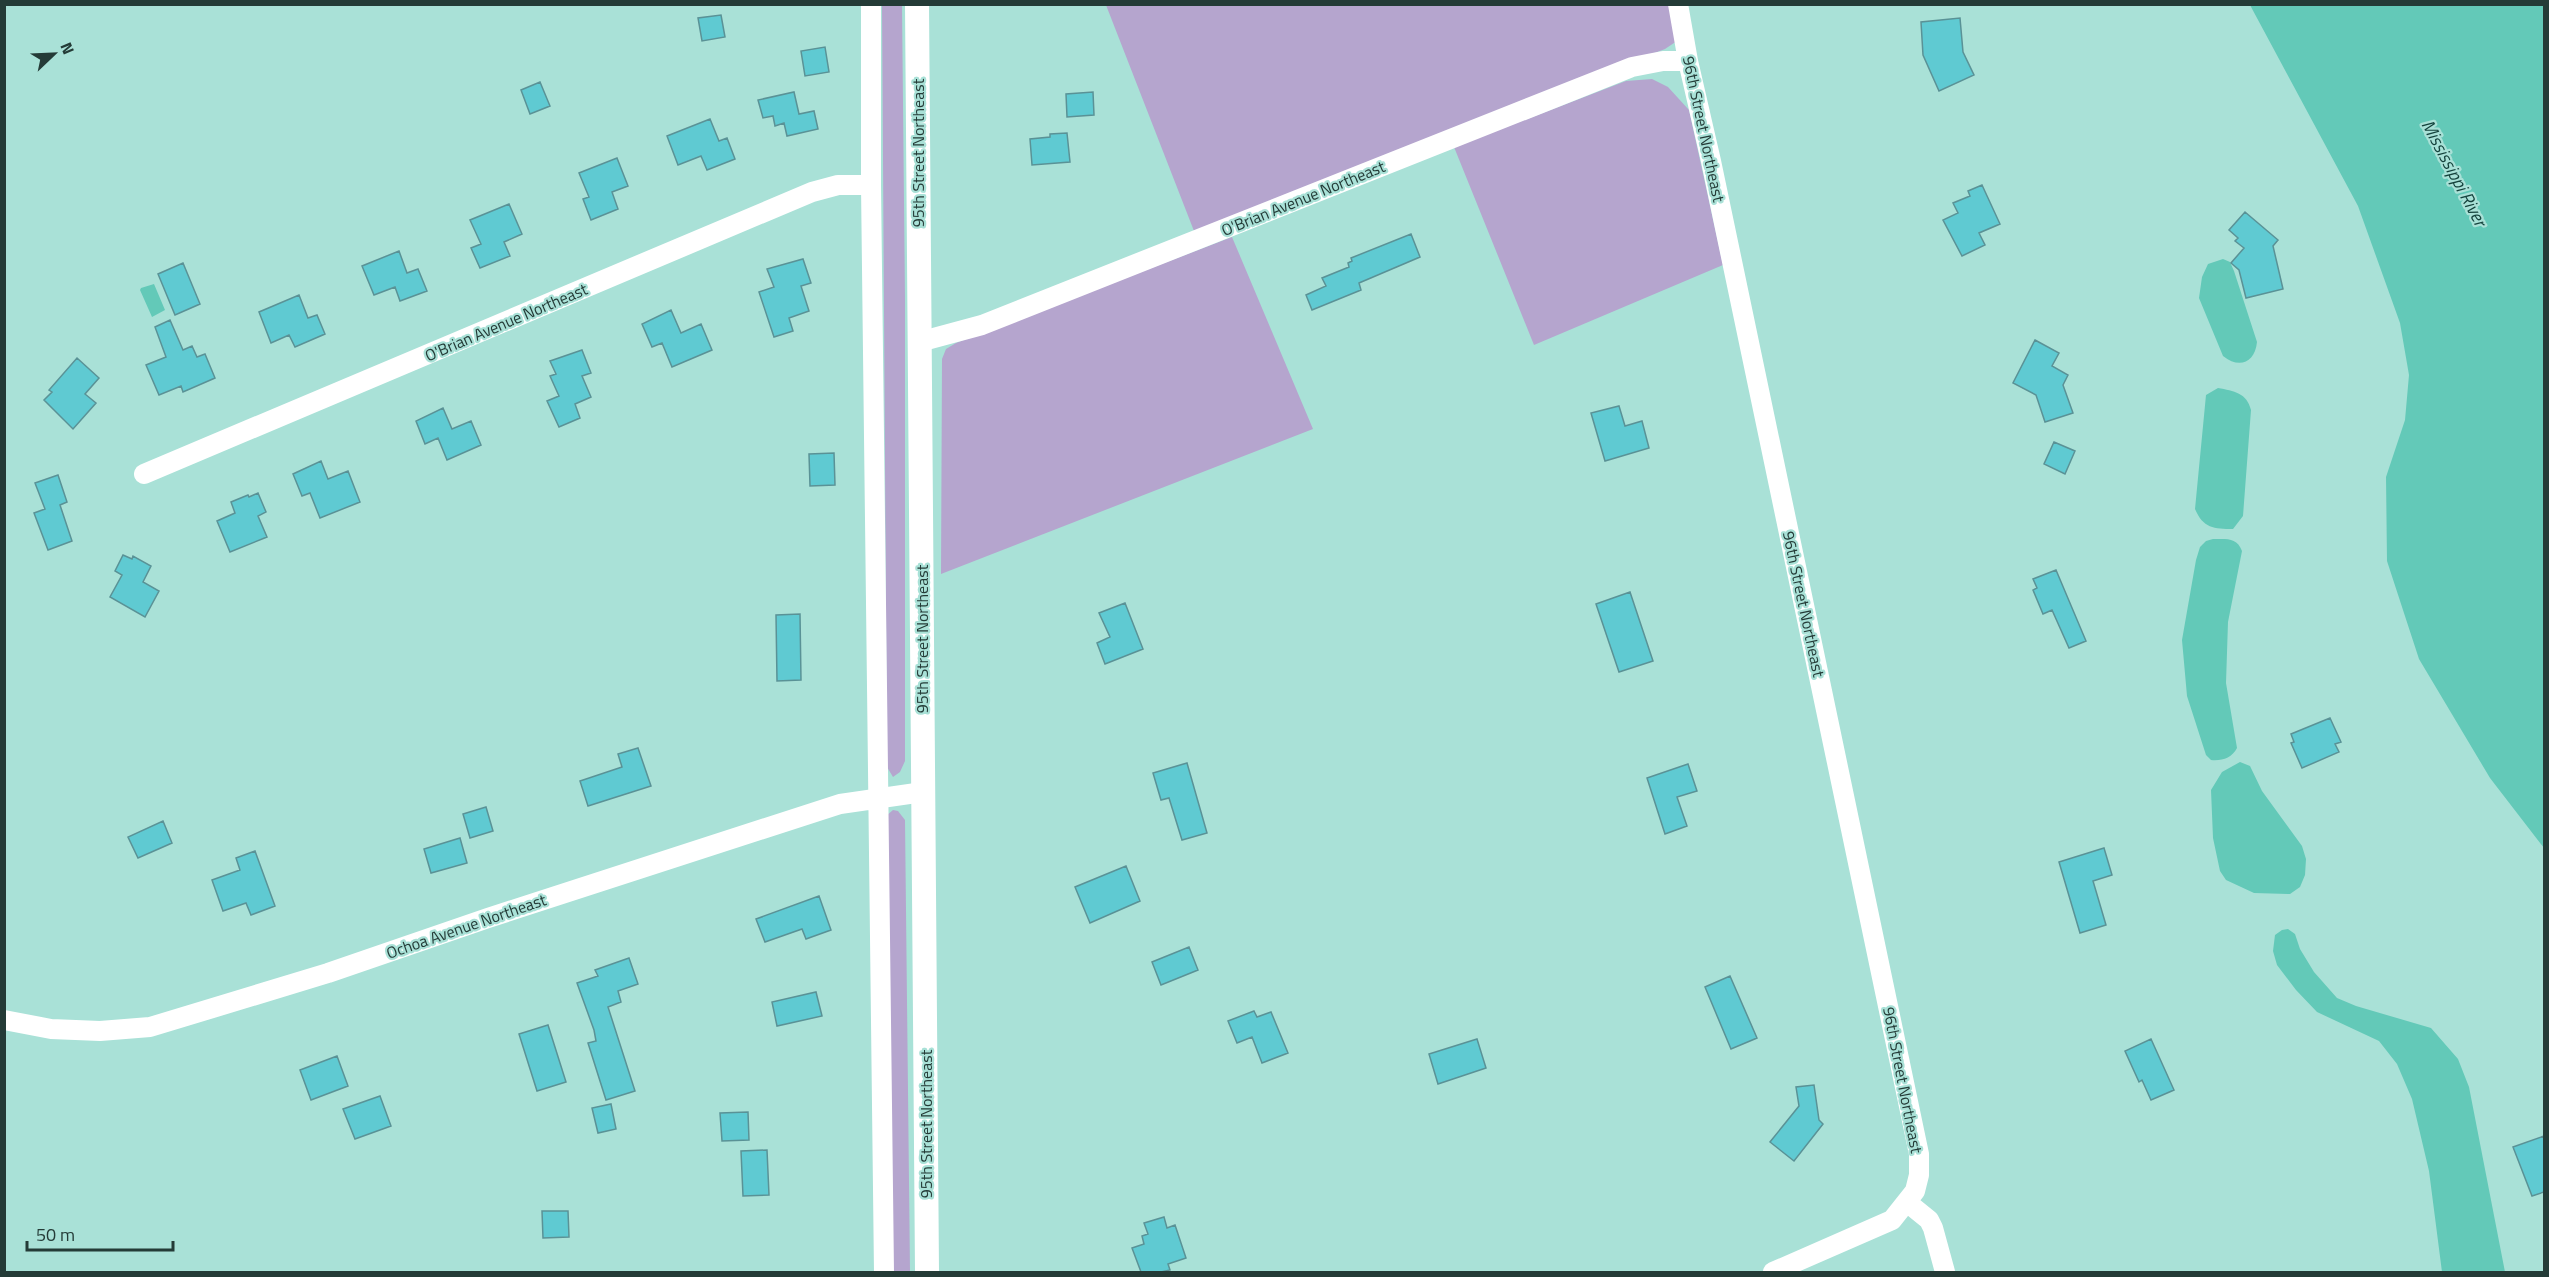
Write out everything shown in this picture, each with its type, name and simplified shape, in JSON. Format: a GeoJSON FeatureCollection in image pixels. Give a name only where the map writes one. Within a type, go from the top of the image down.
{"type":"FeatureCollection","features":[{"type":"Feature","properties":{"kind":"main road","name":"95th Street Northeast"},"geometry":{"type":"LineString","coordinates":[[917,4],[927,1272]]}},
{"type":"Feature","properties":{"kind":"street"},"geometry":{"type":"LineString","coordinates":[[871,4],[871,184],[884,1272]]}},
{"type":"Feature","properties":{"kind":"street","name":"96th Street Northeast"},"geometry":{"type":"LineString","coordinates":[[1678,4],[1688,61],[1714,172],[1919,1154],[1919,1175],[1915,1191],[1908,1203]]}},
{"type":"Feature","properties":{"kind":"street","name":"O'Brian Avenue Northeast"},"geometry":{"type":"LineString","coordinates":[[919,342],[982,325],[1632,67],[1663,61],[1688,61]]}},
{"type":"Feature","properties":{"kind":"street","name":"O'Brian Avenue Northeast"},"geometry":{"type":"LineString","coordinates":[[144,474],[812,192],[838,185],[871,184]]}},
{"type":"Feature","properties":{"kind":"street","name":"Ochoa Avenue Northeast"},"geometry":{"type":"LineString","coordinates":[[4,1020],[51,1029],[100,1031],[150,1027],[328,973],[497,915],[840,804],[923,792]]}},
{"type":"Feature","properties":{"kind":"street"},"geometry":{"type":"LineString","coordinates":[[1773,1272],[1892,1220],[1908,1203],[1929,1220],[1945,1272]]}},
{"type":"Feature","properties":{"kind":"shaded area"},"geometry":{"type":"Polygon","coordinates":[[[882,5],[902,5],[905,299],[905,761],[900,772],[893,777],[887,767],[882,5]]]}},
{"type":"Feature","properties":{"kind":"shaded area"},"geometry":{"type":"Polygon","coordinates":[[[1106,5],[1672,5],[1677,41],[1665,49],[1194,231],[1106,5]]]}},
{"type":"Feature","properties":{"kind":"shaded area"},"geometry":{"type":"Polygon","coordinates":[[[1652,79],[1668,87],[1689,110],[1723,265],[1534,345],[1454,147],[1626,81],[1652,79]]]}},
{"type":"Feature","properties":{"kind":"shaded area"},"geometry":{"type":"Polygon","coordinates":[[[1232,237],[1313,429],[941,574],[942,359],[946,349],[956,343],[1232,237]]]}},
{"type":"Feature","properties":{"kind":"shaded area"},"geometry":{"type":"Polygon","coordinates":[[[893,810],[898,811],[905,820],[910,1272],[892,1272],[886,816],[893,810]]]}},
{"type":"Feature","properties":{"kind":"water","name":"Mississippi River"},"geometry":{"type":"Polygon","coordinates":[[[2250,5],[2544,5],[2544,848],[2490,778],[2419,659],[2387,561],[2386,477],[2405,420],[2409,375],[2400,323],[2358,206],[2250,5]]]}},
{"type":"Feature","properties":{"kind":"water"},"geometry":{"type":"Polygon","coordinates":[[[2223,259],[2230,262],[2234,271],[2257,342],[2250,359],[2240,363],[2223,356],[2199,298],[2202,277],[2208,264],[2223,259]]]}},
{"type":"Feature","properties":{"kind":"water"},"geometry":{"type":"Polygon","coordinates":[[[154,284],[165,310],[152,317],[140,290],[154,284]]]}},
{"type":"Feature","properties":{"kind":"water"},"geometry":{"type":"Polygon","coordinates":[[[2218,388],[2243,396],[2251,410],[2243,516],[2233,529],[2220,529],[2206,524],[2195,509],[2206,395],[2218,388]]]}},
{"type":"Feature","properties":{"kind":"water"},"geometry":{"type":"Polygon","coordinates":[[[2213,539],[2234,541],[2242,551],[2228,622],[2226,683],[2237,748],[2223,759],[2211,760],[2206,755],[2187,696],[2182,640],[2196,560],[2200,547],[2206,541],[2213,539]]]}},
{"type":"Feature","properties":{"kind":"water"},"geometry":{"type":"Polygon","coordinates":[[[2240,762],[2250,766],[2262,791],[2302,846],[2306,859],[2305,875],[2300,887],[2290,894],[2254,893],[2226,880],[2220,871],[2213,838],[2211,790],[2222,772],[2240,762]]]}},
{"type":"Feature","properties":{"kind":"water"},"geometry":{"type":"Polygon","coordinates":[[[2288,929],[2295,934],[2300,949],[2314,972],[2337,998],[2356,1006],[2431,1028],[2458,1059],[2469,1087],[2505,1272],[2442,1272],[2429,1171],[2412,1099],[2397,1064],[2379,1041],[2317,1012],[2296,990],[2277,965],[2273,951],[2275,935],[2288,929]]]}},
{"type":"Feature","properties":{"kind":"building"},"geometry":{"type":"Polygon","coordinates":[[[721,15],[725,37],[702,41],[698,18],[721,15]]]}},
{"type":"Feature","properties":{"kind":"building"},"geometry":{"type":"Polygon","coordinates":[[[1960,18],[1963,52],[1974,75],[1939,91],[1923,55],[1921,22],[1960,18]]]}},
{"type":"Feature","properties":{"kind":"building"},"geometry":{"type":"Polygon","coordinates":[[[825,47],[829,72],[805,76],[801,51],[825,47]]]}},
{"type":"Feature","properties":{"kind":"building"},"geometry":{"type":"Polygon","coordinates":[[[540,82],[550,106],[530,114],[521,90],[540,82]]]}},
{"type":"Feature","properties":{"kind":"building"},"geometry":{"type":"Polygon","coordinates":[[[794,92],[799,114],[814,111],[818,129],[787,136],[784,123],[775,126],[773,116],[763,118],[758,100],[794,92]]]}},
{"type":"Feature","properties":{"kind":"building"},"geometry":{"type":"Polygon","coordinates":[[[1093,92],[1094,115],[1067,117],[1066,94],[1093,92]]]}},
{"type":"Feature","properties":{"kind":"building"},"geometry":{"type":"Polygon","coordinates":[[[710,119],[719,141],[727,138],[735,159],[707,170],[701,156],[678,165],[667,136],[710,119]]]}},
{"type":"Feature","properties":{"kind":"building"},"geometry":{"type":"Polygon","coordinates":[[[1067,133],[1070,162],[1032,165],[1030,139],[1067,133]]]}},
{"type":"Feature","properties":{"kind":"building"},"geometry":{"type":"Polygon","coordinates":[[[617,158],[628,186],[612,192],[618,209],[591,220],[583,199],[589,197],[579,173],[617,158]]]}},
{"type":"Feature","properties":{"kind":"building"},"geometry":{"type":"Polygon","coordinates":[[[1982,185],[2000,224],[1979,233],[1985,245],[1962,256],[1943,220],[1958,213],[1953,203],[1970,196],[1968,191],[1982,185]]]}},
{"type":"Feature","properties":{"kind":"building"},"geometry":{"type":"Polygon","coordinates":[[[509,204],[522,234],[504,242],[510,256],[480,268],[471,248],[481,244],[470,220],[509,204]]]}},
{"type":"Feature","properties":{"kind":"building"},"geometry":{"type":"Polygon","coordinates":[[[2245,212],[2278,240],[2273,246],[2283,289],[2246,298],[2239,270],[2231,263],[2244,248],[2235,241],[2238,238],[2229,230],[2245,212]]]}},
{"type":"Feature","properties":{"kind":"building"},"geometry":{"type":"Polygon","coordinates":[[[1411,234],[1420,257],[1359,283],[1361,290],[1312,310],[1306,295],[1326,286],[1322,278],[1349,267],[1348,263],[1352,261],[1351,258],[1411,234]]]}},
{"type":"Feature","properties":{"kind":"building"},"geometry":{"type":"Polygon","coordinates":[[[399,251],[407,273],[418,269],[427,291],[400,301],[395,287],[374,295],[362,266],[399,251]]]}},
{"type":"Feature","properties":{"kind":"building"},"geometry":{"type":"Polygon","coordinates":[[[803,259],[811,283],[801,286],[809,311],[789,318],[793,331],[774,337],[759,292],[774,287],[767,269],[803,259]]]}},
{"type":"Feature","properties":{"kind":"building"},"geometry":{"type":"Polygon","coordinates":[[[183,263],[200,304],[175,315],[158,274],[183,263]]]}},
{"type":"Feature","properties":{"kind":"building"},"geometry":{"type":"Polygon","coordinates":[[[299,295],[308,318],[317,315],[325,334],[295,347],[289,335],[271,343],[259,312],[299,295]]]}},
{"type":"Feature","properties":{"kind":"building"},"geometry":{"type":"Polygon","coordinates":[[[671,310],[681,333],[701,324],[712,350],[672,367],[662,343],[652,347],[642,324],[671,310]]]}},
{"type":"Feature","properties":{"kind":"building"},"geometry":{"type":"Polygon","coordinates":[[[170,320],[183,350],[192,346],[197,357],[205,354],[215,378],[183,392],[181,386],[159,395],[146,365],[166,357],[155,327],[170,320]]]}},
{"type":"Feature","properties":{"kind":"building"},"geometry":{"type":"Polygon","coordinates":[[[2035,340],[2059,353],[2052,366],[2068,375],[2063,385],[2073,413],[2045,422],[2036,395],[2013,383],[2035,340]]]}},
{"type":"Feature","properties":{"kind":"building"},"geometry":{"type":"Polygon","coordinates":[[[582,350],[591,373],[582,376],[591,397],[575,404],[580,418],[559,427],[547,401],[559,396],[550,376],[556,374],[550,361],[582,350]]]}},
{"type":"Feature","properties":{"kind":"building"},"geometry":{"type":"Polygon","coordinates":[[[77,358],[99,378],[85,394],[96,403],[73,429],[44,400],[52,392],[49,390],[77,358]]]}},
{"type":"Feature","properties":{"kind":"building"},"geometry":{"type":"Polygon","coordinates":[[[1619,406],[1625,426],[1642,421],[1649,448],[1605,461],[1591,413],[1619,406]]]}},
{"type":"Feature","properties":{"kind":"building"},"geometry":{"type":"Polygon","coordinates":[[[443,408],[452,429],[471,421],[481,445],[447,460],[438,438],[425,444],[416,421],[443,408]]]}},
{"type":"Feature","properties":{"kind":"building"},"geometry":{"type":"Polygon","coordinates":[[[2054,442],[2075,451],[2065,474],[2044,464],[2054,442]]]}},
{"type":"Feature","properties":{"kind":"building"},"geometry":{"type":"Polygon","coordinates":[[[834,453],[835,485],[810,486],[809,454],[834,453]]]}},
{"type":"Feature","properties":{"kind":"building"},"geometry":{"type":"Polygon","coordinates":[[[321,461],[328,479],[348,471],[360,502],[320,518],[310,493],[302,496],[293,474],[321,461]]]}},
{"type":"Feature","properties":{"kind":"building"},"geometry":{"type":"Polygon","coordinates":[[[58,475],[67,502],[60,505],[72,541],[48,550],[34,513],[45,509],[35,483],[58,475]]]}},
{"type":"Feature","properties":{"kind":"building"},"geometry":{"type":"Polygon","coordinates":[[[258,493],[266,512],[258,516],[267,537],[230,552],[217,521],[235,513],[231,502],[258,493]]]}},
{"type":"Feature","properties":{"kind":"building"},"geometry":{"type":"Polygon","coordinates":[[[123,555],[132,559],[133,556],[151,566],[143,582],[159,591],[145,617],[110,597],[122,575],[115,571],[123,555]]]}},
{"type":"Feature","properties":{"kind":"building"},"geometry":{"type":"Polygon","coordinates":[[[2056,570],[2086,641],[2069,648],[2052,610],[2043,614],[2033,590],[2037,588],[2033,579],[2056,570]]]}},
{"type":"Feature","properties":{"kind":"building"},"geometry":{"type":"Polygon","coordinates":[[[1630,592],[1653,661],[1619,672],[1596,604],[1630,592]]]}},
{"type":"Feature","properties":{"kind":"building"},"geometry":{"type":"Polygon","coordinates":[[[1125,603],[1143,649],[1105,664],[1097,643],[1110,637],[1099,613],[1125,603]]]}},
{"type":"Feature","properties":{"kind":"building"},"geometry":{"type":"Polygon","coordinates":[[[800,614],[801,680],[777,681],[776,615],[800,614]]]}},
{"type":"Feature","properties":{"kind":"building"},"geometry":{"type":"Polygon","coordinates":[[[2330,718],[2341,742],[2335,744],[2339,752],[2302,768],[2291,743],[2294,742],[2291,734],[2330,718]]]}},
{"type":"Feature","properties":{"kind":"building"},"geometry":{"type":"Polygon","coordinates":[[[638,748],[651,786],[588,806],[580,781],[622,767],[618,754],[638,748]]]}},
{"type":"Feature","properties":{"kind":"building"},"geometry":{"type":"Polygon","coordinates":[[[1187,763],[1207,833],[1182,840],[1169,798],[1161,800],[1153,773],[1187,763]]]}},
{"type":"Feature","properties":{"kind":"building"},"geometry":{"type":"Polygon","coordinates":[[[1688,764],[1697,791],[1677,797],[1687,826],[1665,834],[1647,778],[1688,764]]]}},
{"type":"Feature","properties":{"kind":"building"},"geometry":{"type":"Polygon","coordinates":[[[486,807],[493,831],[470,838],[463,814],[486,807]]]}},
{"type":"Feature","properties":{"kind":"building"},"geometry":{"type":"Polygon","coordinates":[[[163,821],[172,843],[138,858],[128,837],[163,821]]]}},
{"type":"Feature","properties":{"kind":"building"},"geometry":{"type":"Polygon","coordinates":[[[460,838],[467,863],[431,873],[424,849],[460,838]]]}},
{"type":"Feature","properties":{"kind":"building"},"geometry":{"type":"Polygon","coordinates":[[[2104,848],[2112,875],[2093,881],[2106,925],[2080,933],[2059,862],[2104,848]]]}},
{"type":"Feature","properties":{"kind":"building"},"geometry":{"type":"Polygon","coordinates":[[[255,851],[275,906],[251,915],[246,903],[223,911],[212,880],[240,870],[236,858],[255,851]]]}},
{"type":"Feature","properties":{"kind":"building"},"geometry":{"type":"Polygon","coordinates":[[[1126,866],[1140,901],[1090,923],[1075,887],[1126,866]]]}},
{"type":"Feature","properties":{"kind":"building"},"geometry":{"type":"Polygon","coordinates":[[[819,896],[831,930],[806,939],[802,929],[765,942],[756,919],[819,896]]]}},
{"type":"Feature","properties":{"kind":"building"},"geometry":{"type":"Polygon","coordinates":[[[1189,947],[1198,970],[1161,985],[1152,962],[1189,947]]]}},
{"type":"Feature","properties":{"kind":"building"},"geometry":{"type":"Polygon","coordinates":[[[629,958],[638,984],[618,991],[621,1002],[608,1007],[635,1091],[606,1100],[588,1043],[596,1041],[594,1030],[577,983],[598,976],[595,970],[629,958]]]}},
{"type":"Feature","properties":{"kind":"building"},"geometry":{"type":"Polygon","coordinates":[[[1730,976],[1757,1038],[1731,1049],[1705,987],[1730,976]]]}},
{"type":"Feature","properties":{"kind":"building"},"geometry":{"type":"Polygon","coordinates":[[[816,992],[822,1016],[777,1026],[772,1002],[816,992]]]}},
{"type":"Feature","properties":{"kind":"building"},"geometry":{"type":"Polygon","coordinates":[[[1254,1011],[1257,1017],[1271,1012],[1288,1053],[1262,1063],[1252,1037],[1237,1043],[1228,1021],[1254,1011]]]}},
{"type":"Feature","properties":{"kind":"building"},"geometry":{"type":"Polygon","coordinates":[[[548,1025],[566,1082],[537,1091],[519,1034],[548,1025]]]}},
{"type":"Feature","properties":{"kind":"building"},"geometry":{"type":"Polygon","coordinates":[[[1477,1039],[1486,1068],[1438,1084],[1429,1054],[1477,1039]]]}},
{"type":"Feature","properties":{"kind":"building"},"geometry":{"type":"Polygon","coordinates":[[[2151,1039],[2174,1090],[2151,1100],[2142,1080],[2139,1082],[2125,1051],[2151,1039]]]}},
{"type":"Feature","properties":{"kind":"building"},"geometry":{"type":"Polygon","coordinates":[[[337,1056],[348,1086],[311,1100],[300,1070],[337,1056]]]}},
{"type":"Feature","properties":{"kind":"building"},"geometry":{"type":"Polygon","coordinates":[[[1814,1085],[1819,1120],[1823,1124],[1794,1161],[1770,1142],[1799,1106],[1796,1087],[1814,1085]]]}},
{"type":"Feature","properties":{"kind":"building"},"geometry":{"type":"Polygon","coordinates":[[[380,1096],[391,1126],[355,1139],[343,1109],[380,1096]]]}},
{"type":"Feature","properties":{"kind":"building"},"geometry":{"type":"Polygon","coordinates":[[[611,1104],[616,1129],[598,1133],[592,1108],[611,1104]]]}},
{"type":"Feature","properties":{"kind":"building"},"geometry":{"type":"Polygon","coordinates":[[[748,1112],[749,1140],[722,1141],[720,1113],[748,1112]]]}},
{"type":"Feature","properties":{"kind":"building"},"geometry":{"type":"Polygon","coordinates":[[[2544,1136],[2544,1192],[2532,1196],[2513,1147],[2544,1136]]]}},
{"type":"Feature","properties":{"kind":"building"},"geometry":{"type":"Polygon","coordinates":[[[767,1150],[769,1195],[743,1196],[741,1151],[767,1150]]]}},
{"type":"Feature","properties":{"kind":"building"},"geometry":{"type":"Polygon","coordinates":[[[542,1211],[568,1211],[569,1237],[543,1238],[542,1211]]]}},
{"type":"Feature","properties":{"kind":"building"},"geometry":{"type":"Polygon","coordinates":[[[1164,1217],[1167,1228],[1175,1225],[1186,1258],[1168,1264],[1170,1270],[1141,1272],[1132,1248],[1144,1244],[1142,1236],[1148,1234],[1144,1223],[1164,1217]]]}}]}
